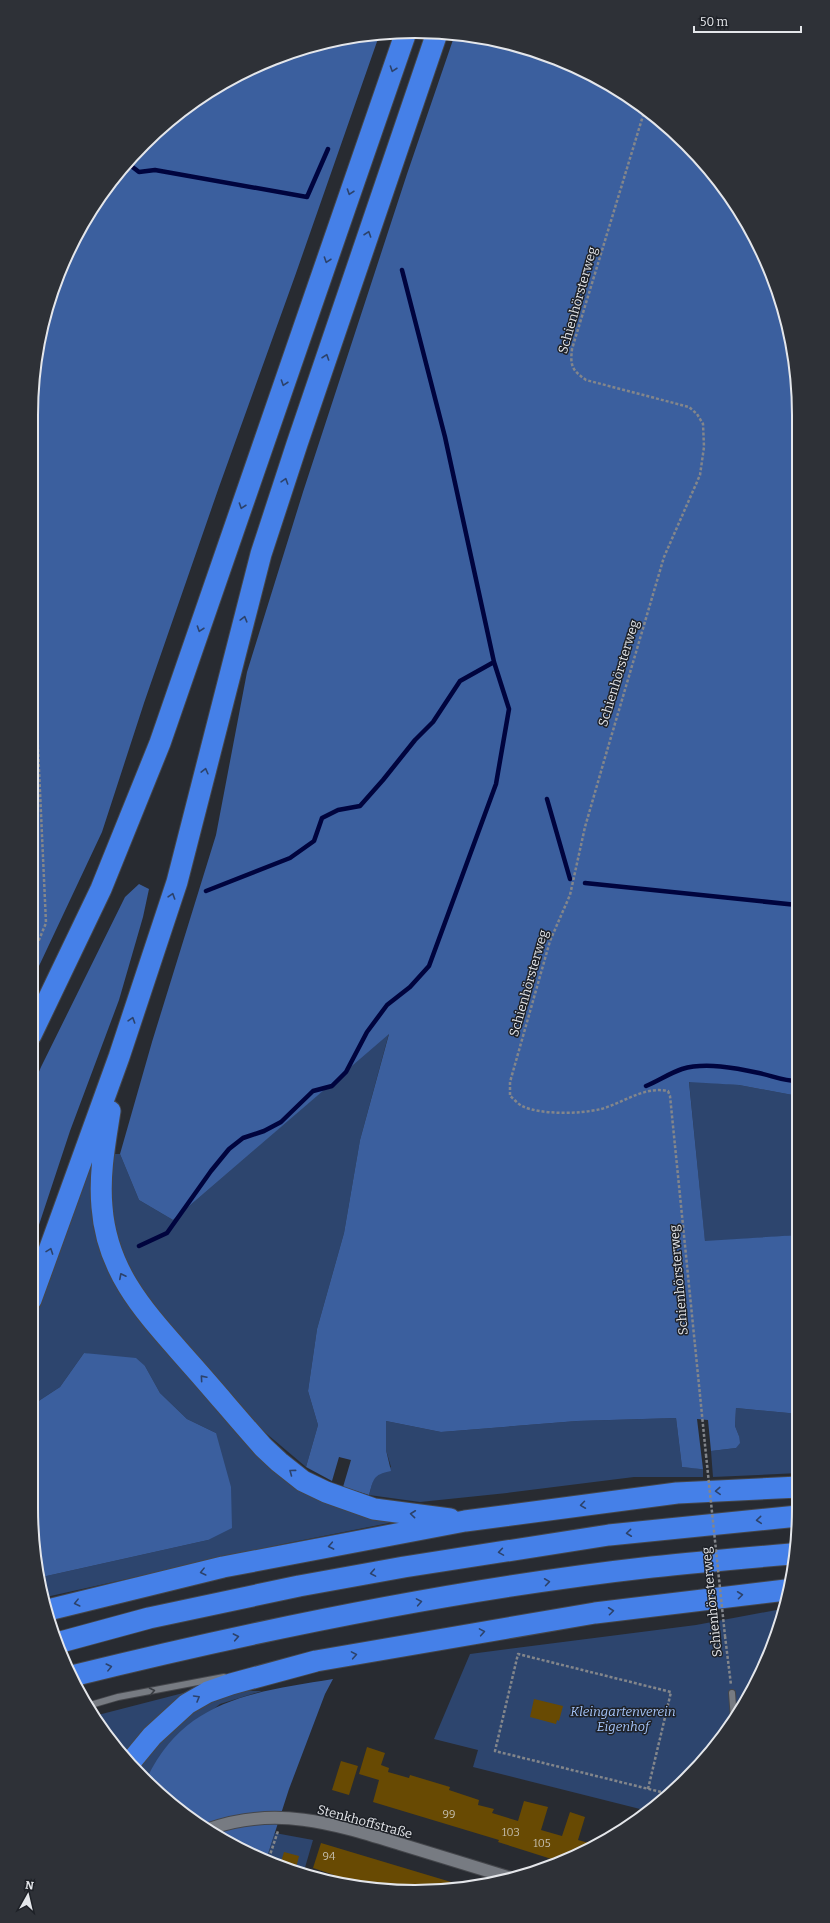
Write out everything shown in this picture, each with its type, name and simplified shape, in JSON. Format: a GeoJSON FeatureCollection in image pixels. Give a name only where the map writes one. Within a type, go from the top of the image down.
{"type":"FeatureCollection","features":[{"type":"Feature","properties":{"kind":"highway"},"geometry":{"type":"LineString","coordinates":[[38,1020],[101,890],[160,743],[404,38]]}},
{"type":"Feature","properties":{"kind":"highway"},"geometry":{"type":"LineString","coordinates":[[38,1281],[119,1057],[177,882],[261,554],[296,444],[435,39]]}},
{"type":"Feature","properties":{"kind":"highway"},"geometry":{"type":"LineString","coordinates":[[119,1057],[103,1154],[101,1180],[102,1208],[111,1251],[122,1276],[138,1304],[263,1447],[303,1481],[326,1492],[374,1509],[465,1521]]}},
{"type":"Feature","properties":{"kind":"highway"},"geometry":{"type":"LineString","coordinates":[[52,1609],[223,1567],[465,1521],[677,1493],[792,1487]]}},
{"type":"Feature","properties":{"kind":"highway"},"geometry":{"type":"LineString","coordinates":[[63,1641],[149,1618],[299,1586],[404,1567],[609,1535],[792,1517]]}},
{"type":"Feature","properties":{"kind":"highway"},"geometry":{"type":"LineString","coordinates":[[77,1675],[198,1644],[423,1601],[650,1567],[789,1554]]}},
{"type":"Feature","properties":{"kind":"highway"},"geometry":{"type":"LineString","coordinates":[[133,1759],[152,1736],[170,1718],[188,1704],[208,1692],[231,1684],[316,1661],[595,1613],[783,1590]]}},
{"type":"Feature","properties":{"kind":"street","name":"Stenkhoffstraße"},"geometry":{"type":"LineString","coordinates":[[216,1827],[247,1819],[283,1817],[308,1820],[341,1827],[501,1875]]}},
{"type":"Feature","properties":{"kind":"lane"},"geometry":{"type":"LineString","coordinates":[[243,1673],[316,1661]]}},
{"type":"Feature","properties":{"kind":"lane"},"geometry":{"type":"LineString","coordinates":[[94,1704],[118,1697],[229,1676]]}},
{"type":"Feature","properties":{"kind":"lane"},"geometry":{"type":"LineString","coordinates":[[732,1693],[733,1709]]}},
{"type":"Feature","properties":{"kind":"path","name":"Schienhörsterweg"},"geometry":{"type":"LineString","coordinates":[[643,115],[572,349],[570,361],[575,372],[586,380],[689,407],[697,414],[703,424],[704,447],[700,476],[693,495],[674,533],[660,571],[589,812],[570,895],[550,941],[510,1082],[510,1096],[522,1106],[541,1111],[576,1113],[601,1109],[649,1091],[668,1091],[670,1096],[706,1455],[732,1693]]}},
{"type":"Feature","properties":{"kind":"path"},"geometry":{"type":"LineString","coordinates":[[38,748],[46,923],[38,942]]}},
{"type":"Feature","properties":{"kind":"path"},"geometry":{"type":"LineString","coordinates":[[648,1789],[671,1692],[518,1654],[494,1751],[648,1789],[662,1792]]}},
{"type":"Feature","properties":{"kind":"path"},"geometry":{"type":"LineString","coordinates":[[270,1856],[283,1817]]}},
{"type":"Feature","properties":{"kind":"green space"},"geometry":{"type":"Polygon","coordinates":[[[389,1033],[360,1140],[344,1233],[317,1329],[308,1391],[318,1425],[306,1467],[261,1429],[149,1304],[120,1255],[110,1219],[111,1154],[120,1154],[139,1200],[173,1220],[389,1033]]]}},
{"type":"Feature","properties":{"kind":"green space"},"geometry":{"type":"Polygon","coordinates":[[[689,1081],[739,1085],[792,1095],[792,1235],[705,1242],[689,1081]]]}},
{"type":"Feature","properties":{"kind":"green space"},"geometry":{"type":"Polygon","coordinates":[[[89,1169],[92,1169],[94,1230],[102,1251],[252,1449],[387,1520],[389,1523],[288,1543],[49,1596],[44,1577],[208,1540],[216,1433],[187,1419],[160,1393],[145,1366],[84,1353],[60,1387],[38,1401],[38,1306],[89,1169]]]}},
{"type":"Feature","properties":{"kind":"green space"},"geometry":{"type":"Polygon","coordinates":[[[736,1408],[792,1413],[792,1473],[713,1477],[711,1451],[736,1448],[739,1436],[735,1426],[736,1408]]]}},
{"type":"Feature","properties":{"kind":"green space"},"geometry":{"type":"Polygon","coordinates":[[[676,1418],[682,1467],[703,1469],[703,1477],[634,1477],[420,1502],[369,1495],[374,1477],[391,1467],[386,1450],[386,1421],[441,1432],[577,1421],[676,1418]]]}},
{"type":"Feature","properties":{"kind":"green space","name":"Kleingartenverein Eigenhof"},"geometry":{"type":"Polygon","coordinates":[[[778,1610],[772,1629],[753,1675],[714,1738],[682,1775],[641,1809],[473,1767],[478,1750],[434,1739],[470,1654],[696,1625],[778,1610]]]}},
{"type":"Feature","properties":{"kind":"green space"},"geometry":{"type":"Polygon","coordinates":[[[191,1691],[262,1691],[220,1704],[168,1745],[149,1776],[116,1738],[100,1714],[191,1691]]]}},
{"type":"Feature","properties":{"kind":"green space"},"geometry":{"type":"Polygon","coordinates":[[[275,1833],[313,1840],[305,1868],[268,1855],[275,1833]]]}},
{"type":"Feature","properties":{"kind":"shaded area"},"geometry":{"type":"Polygon","coordinates":[[[378,40],[219,487],[144,703],[102,832],[38,968],[38,415],[41,366],[45,341],[58,294],[77,248],[89,226],[116,185],[148,148],[185,116],[248,77],[271,67],[317,51],[341,45],[378,40]]]}},
{"type":"Feature","properties":{"kind":"shaded area"},"geometry":{"type":"Polygon","coordinates":[[[453,40],[489,45],[513,51],[536,58],[582,77],[604,89],[645,116],[682,148],[714,185],[753,248],[772,294],[785,341],[789,366],[792,415],[792,1095],[739,1085],[689,1082],[705,1241],[792,1235],[792,1413],[736,1408],[735,1426],[740,1443],[736,1448],[711,1451],[708,1420],[697,1419],[703,1469],[682,1467],[676,1418],[577,1421],[441,1432],[386,1421],[386,1450],[391,1471],[380,1474],[375,1478],[369,1495],[343,1487],[351,1460],[339,1457],[332,1481],[306,1467],[318,1425],[308,1391],[317,1329],[344,1233],[360,1140],[389,1034],[173,1220],[139,1200],[120,1154],[152,1042],[216,835],[247,672],[303,492],[407,174],[453,40]]]}},
{"type":"Feature","properties":{"kind":"shaded area"},"geometry":{"type":"Polygon","coordinates":[[[139,884],[149,889],[143,917],[119,1000],[70,1131],[38,1228],[38,1074],[125,897],[139,884]]]}},
{"type":"Feature","properties":{"kind":"shaded area"},"geometry":{"type":"Polygon","coordinates":[[[84,1353],[136,1358],[145,1366],[160,1393],[187,1419],[216,1433],[231,1487],[232,1528],[208,1540],[44,1577],[41,1557],[38,1508],[38,1401],[60,1387],[84,1353]]]}},
{"type":"Feature","properties":{"kind":"shaded area"},"geometry":{"type":"Polygon","coordinates":[[[333,1679],[325,1694],[289,1789],[268,1855],[248,1846],[206,1821],[185,1807],[149,1775],[163,1751],[181,1731],[202,1715],[225,1703],[250,1695],[333,1679]]]}},
{"type":"Feature","properties":{"kind":"building"},"geometry":{"type":"Polygon","coordinates":[[[534,1699],[563,1706],[559,1721],[557,1720],[556,1724],[530,1717],[534,1699]]]}},
{"type":"Feature","properties":{"kind":"building"},"geometry":{"type":"Polygon","coordinates":[[[367,1747],[385,1753],[381,1765],[389,1768],[388,1772],[409,1778],[410,1775],[450,1787],[449,1790],[479,1800],[478,1805],[494,1809],[492,1813],[518,1821],[524,1801],[548,1807],[541,1830],[562,1836],[570,1812],[585,1817],[578,1840],[588,1843],[551,1859],[498,1842],[499,1840],[373,1802],[379,1780],[359,1774],[367,1747]]]}},
{"type":"Feature","properties":{"kind":"building"},"geometry":{"type":"Polygon","coordinates":[[[341,1761],[358,1766],[349,1795],[332,1790],[341,1761]]]}},
{"type":"Feature","properties":{"kind":"building"},"geometry":{"type":"Polygon","coordinates":[[[321,1843],[454,1883],[415,1885],[366,1882],[334,1876],[334,1875],[313,1868],[321,1843]]]}},
{"type":"Feature","properties":{"kind":"building"},"geometry":{"type":"Polygon","coordinates":[[[284,1852],[299,1856],[297,1866],[282,1860],[284,1852]]]}},
{"type":"Feature","properties":{"kind":"waterway"},"geometry":{"type":"LineString","coordinates":[[132,166],[139,172],[155,170],[307,197],[328,149]]}},
{"type":"Feature","properties":{"kind":"waterway"},"geometry":{"type":"LineString","coordinates":[[139,1246],[167,1233],[211,1171],[229,1149],[243,1138],[264,1131],[281,1122],[313,1091],[332,1086],[346,1072],[367,1032],[387,1005],[410,987],[429,966],[496,784],[509,709],[494,662],[445,437],[402,270]]}},
{"type":"Feature","properties":{"kind":"waterway"},"geometry":{"type":"LineString","coordinates":[[206,891],[290,858],[314,841],[322,818],[338,810],[360,806],[415,740],[433,722],[460,681],[494,662]]}},
{"type":"Feature","properties":{"kind":"waterway"},"geometry":{"type":"LineString","coordinates":[[547,799],[570,879]]}},
{"type":"Feature","properties":{"kind":"waterway"},"geometry":{"type":"LineString","coordinates":[[585,883],[792,904]]}},
{"type":"Feature","properties":{"kind":"waterway"},"geometry":{"type":"LineString","coordinates":[[646,1086],[682,1069],[700,1066],[731,1068],[792,1081]]}}]}
